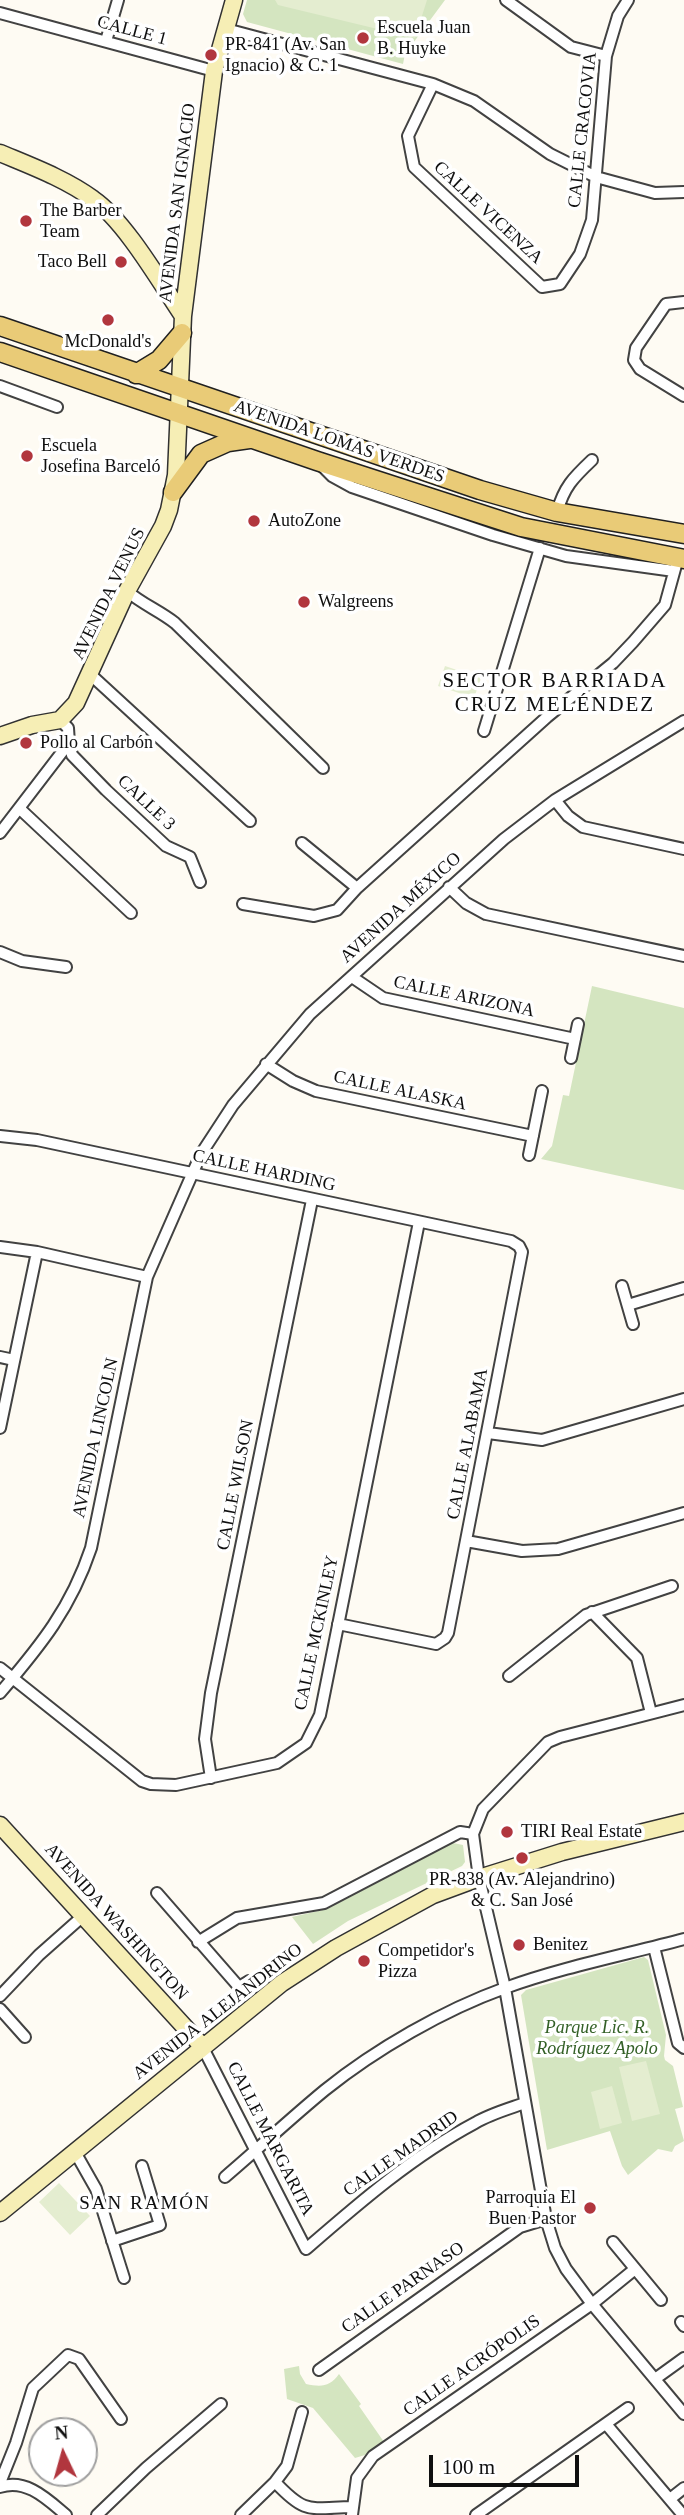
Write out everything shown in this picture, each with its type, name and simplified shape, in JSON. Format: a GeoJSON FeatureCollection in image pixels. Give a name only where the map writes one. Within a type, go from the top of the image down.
{"type":"FeatureCollection","features":[{"type":"Feature","properties":{"kind":"main road"},"geometry":{"type":"LineString","coordinates":[[136,374],[159,359],[182,324]]}},
{"type":"Feature","properties":{"kind":"main road","name":"AVENIDA LOMAS VERDES"},"geometry":{"type":"LineString","coordinates":[[0,326],[427,472],[557,512],[684,534]]}},
{"type":"Feature","properties":{"kind":"main road","name":"AVENIDA LOMAS VERDES"},"geometry":{"type":"LineString","coordinates":[[0,352],[317,461],[521,527],[679,563]]}},
{"type":"Feature","properties":{"kind":"main road"},"geometry":{"type":"LineString","coordinates":[[173,492],[201,454],[228,442],[252,439]]}},
{"type":"Feature","properties":{"kind":"street"},"geometry":{"type":"LineString","coordinates":[[106,41],[118,0]]}},
{"type":"Feature","properties":{"kind":"street","name":"AVENIDA SAN IGNACIO"},"geometry":{"type":"LineString","coordinates":[[180,414],[182,324],[214,71],[234,0]]}},
{"type":"Feature","properties":{"kind":"street"},"geometry":{"type":"LineString","coordinates":[[506,0],[571,47],[606,56]]}},
{"type":"Feature","properties":{"kind":"street","name":"CALLE CRACOVIA"},"geometry":{"type":"LineString","coordinates":[[542,287],[560,284],[580,254],[592,220],[606,56],[618,16],[628,0]]}},
{"type":"Feature","properties":{"kind":"street","name":"CALLE 1"},"geometry":{"type":"LineString","coordinates":[[0,13],[214,71]]}},
{"type":"Feature","properties":{"kind":"street"},"geometry":{"type":"LineString","coordinates":[[226,29],[433,84],[474,101],[550,154],[596,177],[655,193],[684,192]]}},
{"type":"Feature","properties":{"kind":"street","name":"CALLE VICENZA"},"geometry":{"type":"LineString","coordinates":[[433,84],[408,136],[414,167],[542,287]]}},
{"type":"Feature","properties":{"kind":"street"},"geometry":{"type":"LineString","coordinates":[[0,153],[76,188],[95,200],[116,220],[182,324]]}},
{"type":"Feature","properties":{"kind":"street"},"geometry":{"type":"LineString","coordinates":[[684,302],[666,304],[636,348],[635,360],[640,369],[684,396]]}},
{"type":"Feature","properties":{"kind":"street"},"geometry":{"type":"LineString","coordinates":[[0,387],[57,407]]}},
{"type":"Feature","properties":{"kind":"street","name":"AVENIDA VENUS"},"geometry":{"type":"LineString","coordinates":[[60,720],[76,703],[91,675],[127,591],[163,526],[176,475],[180,414]]}},
{"type":"Feature","properties":{"kind":"street"},"geometry":{"type":"LineString","coordinates":[[557,512],[562,493],[592,460]]}},
{"type":"Feature","properties":{"kind":"street"},"geometry":{"type":"LineString","coordinates":[[243,904],[314,916],[337,910],[357,888],[547,717],[613,663],[665,606],[679,563],[596,562],[493,535],[352,487],[332,476],[317,461]]}},
{"type":"Feature","properties":{"kind":"street"},"geometry":{"type":"LineString","coordinates":[[484,732],[540,548]]}},
{"type":"Feature","properties":{"kind":"street"},"geometry":{"type":"LineString","coordinates":[[127,591],[136,599],[159,610],[175,624],[323,768]]}},
{"type":"Feature","properties":{"kind":"street"},"geometry":{"type":"LineString","coordinates":[[91,675],[250,821]]}},
{"type":"Feature","properties":{"kind":"street"},"geometry":{"type":"LineString","coordinates":[[0,737],[32,725],[60,720]]}},
{"type":"Feature","properties":{"kind":"street","name":"CALLE 3"},"geometry":{"type":"LineString","coordinates":[[60,720],[68,728],[72,755],[166,846],[190,857],[200,882]]}},
{"type":"Feature","properties":{"kind":"street","name":"AVENIDA MÉXICO"},"geometry":{"type":"LineString","coordinates":[[191,1173],[212,1135],[265,1064],[310,1014],[449,887],[504,839],[555,800],[683,724]]}},
{"type":"Feature","properties":{"kind":"street"},"geometry":{"type":"LineString","coordinates":[[0,833],[69,743]]}},
{"type":"Feature","properties":{"kind":"street"},"geometry":{"type":"LineString","coordinates":[[555,800],[568,816],[583,827],[684,849]]}},
{"type":"Feature","properties":{"kind":"street"},"geometry":{"type":"LineString","coordinates":[[20,809],[131,913]]}},
{"type":"Feature","properties":{"kind":"street"},"geometry":{"type":"LineString","coordinates":[[302,843],[357,888]]}},
{"type":"Feature","properties":{"kind":"street"},"geometry":{"type":"LineString","coordinates":[[449,887],[466,903],[486,914],[684,956]]}},
{"type":"Feature","properties":{"kind":"street"},"geometry":{"type":"LineString","coordinates":[[0,952],[22,961],[66,967]]}},
{"type":"Feature","properties":{"kind":"street","name":"CALLE ARIZONA"},"geometry":{"type":"LineString","coordinates":[[352,976],[383,998],[575,1039]]}},
{"type":"Feature","properties":{"kind":"street"},"geometry":{"type":"LineString","coordinates":[[571,1058],[578,1024]]}},
{"type":"Feature","properties":{"kind":"street","name":"CALLE ALASKA"},"geometry":{"type":"LineString","coordinates":[[265,1064],[316,1091],[533,1136]]}},
{"type":"Feature","properties":{"kind":"street"},"geometry":{"type":"LineString","coordinates":[[529,1155],[542,1091]]}},
{"type":"Feature","properties":{"kind":"street","name":"CALLE HARDING"},"geometry":{"type":"LineString","coordinates":[[0,1136],[37,1140],[511,1241],[519,1246]]}},
{"type":"Feature","properties":{"kind":"street","name":"AVENIDA LINCOLN"},"geometry":{"type":"LineString","coordinates":[[0,1693],[56,1624],[81,1580],[91,1548],[146,1277],[191,1173]]}},
{"type":"Feature","properties":{"kind":"street","name":"CALLE WILSON"},"geometry":{"type":"LineString","coordinates":[[211,1778],[205,1739],[211,1693],[312,1200]]}},
{"type":"Feature","properties":{"kind":"street","name":"CALLE MCKINLEY"},"geometry":{"type":"LineString","coordinates":[[0,1668],[142,1781],[151,1784],[176,1785],[277,1763],[306,1743],[320,1715],[419,1222]]}},
{"type":"Feature","properties":{"kind":"street","name":"CALLE ALABAMA"},"geometry":{"type":"LineString","coordinates":[[338,1624],[436,1644],[445,1639],[448,1633],[522,1252],[519,1246]]}},
{"type":"Feature","properties":{"kind":"street"},"geometry":{"type":"LineString","coordinates":[[0,1247],[37,1252],[146,1277]]}},
{"type":"Feature","properties":{"kind":"street"},"geometry":{"type":"LineString","coordinates":[[0,1428],[37,1252]]}},
{"type":"Feature","properties":{"kind":"street"},"geometry":{"type":"LineString","coordinates":[[622,1286],[633,1324]]}},
{"type":"Feature","properties":{"kind":"street"},"geometry":{"type":"LineString","coordinates":[[628,1305],[684,1288]]}},
{"type":"Feature","properties":{"kind":"street"},"geometry":{"type":"LineString","coordinates":[[0,1357],[14,1360]]}},
{"type":"Feature","properties":{"kind":"street"},"geometry":{"type":"LineString","coordinates":[[488,1433],[542,1440],[684,1399]]}},
{"type":"Feature","properties":{"kind":"street"},"geometry":{"type":"LineString","coordinates":[[466,1541],[522,1551],[558,1549],[684,1513]]}},
{"type":"Feature","properties":{"kind":"street"},"geometry":{"type":"LineString","coordinates":[[509,1676],[592,1612],[671,1586]]}},
{"type":"Feature","properties":{"kind":"street"},"geometry":{"type":"LineString","coordinates":[[592,1612],[637,1658],[651,1713]]}},
{"type":"Feature","properties":{"kind":"street"},"geometry":{"type":"LineString","coordinates":[[684,1705],[548,1742],[489,1801],[473,1834],[479,1878],[505,1988],[546,2219],[560,2259],[592,2304],[684,2414]]}},
{"type":"Feature","properties":{"kind":"street","name":"AVENIDA ALEJANDRINO"},"geometry":{"type":"LineString","coordinates":[[0,2213],[202,2046],[310,1963],[433,1895],[562,1852],[684,1822]]}},
{"type":"Feature","properties":{"kind":"street","name":"AVENIDA WASHINGTON"},"geometry":{"type":"LineString","coordinates":[[0,1825],[202,2046]]}},
{"type":"Feature","properties":{"kind":"street"},"geometry":{"type":"LineString","coordinates":[[198,1942],[237,1918],[324,1903],[460,1832],[473,1834]]}},
{"type":"Feature","properties":{"kind":"street"},"geometry":{"type":"LineString","coordinates":[[157,1893],[239,1987],[249,1981]]}},
{"type":"Feature","properties":{"kind":"street"},"geometry":{"type":"LineString","coordinates":[[0,1996],[39,1955],[83,1916]]}},
{"type":"Feature","properties":{"kind":"street"},"geometry":{"type":"LineString","coordinates":[[225,2176],[327,2088],[361,2064],[440,2018],[505,1988],[578,1966],[684,1940]]}},
{"type":"Feature","properties":{"kind":"street"},"geometry":{"type":"LineString","coordinates":[[654,1947],[678,2043],[684,2048]]}},
{"type":"Feature","properties":{"kind":"street"},"geometry":{"type":"LineString","coordinates":[[0,2009],[25,2037]]}},
{"type":"Feature","properties":{"kind":"street","name":"CALLE MARGARITA"},"geometry":{"type":"LineString","coordinates":[[202,2046],[306,2249]]}},
{"type":"Feature","properties":{"kind":"street","name":"CALLE MADRID"},"geometry":{"type":"LineString","coordinates":[[306,2249],[379,2187],[428,2151],[477,2122],[525,2103]]}},
{"type":"Feature","properties":{"kind":"street"},"geometry":{"type":"LineString","coordinates":[[75,2152],[96,2189],[124,2278]]}},
{"type":"Feature","properties":{"kind":"street"},"geometry":{"type":"LineString","coordinates":[[112,2241],[160,2225],[142,2166]]}},
{"type":"Feature","properties":{"kind":"street","name":"CALLE PARNASO"},"geometry":{"type":"LineString","coordinates":[[319,2370],[520,2227],[546,2219]]}},
{"type":"Feature","properties":{"kind":"street"},"geometry":{"type":"LineString","coordinates":[[613,2242],[661,2301]]}},
{"type":"Feature","properties":{"kind":"street","name":"CALLE ACRÓPOLIS"},"geometry":{"type":"LineString","coordinates":[[352,2511],[357,2478],[373,2456],[592,2304],[635,2269]]}},
{"type":"Feature","properties":{"kind":"street"},"geometry":{"type":"LineString","coordinates":[[65,2515],[32,2490],[13,2484],[0,2485],[33,2388],[68,2355],[79,2359],[121,2419]]}},
{"type":"Feature","properties":{"kind":"street"},"geometry":{"type":"LineString","coordinates":[[655,2379],[684,2358]]}},
{"type":"Feature","properties":{"kind":"street"},"geometry":{"type":"LineString","coordinates":[[97,2515],[146,2468],[221,2404]]}},
{"type":"Feature","properties":{"kind":"street"},"geometry":{"type":"LineString","coordinates":[[476,2515],[628,2408]]}},
{"type":"Feature","properties":{"kind":"street"},"geometry":{"type":"LineString","coordinates":[[244,2514],[288,2466],[302,2412]]}},
{"type":"Feature","properties":{"kind":"street"},"geometry":{"type":"LineString","coordinates":[[607,2424],[684,2515]]}},
{"type":"Feature","properties":{"kind":"street"},"geometry":{"type":"LineString","coordinates":[[275,2482],[292,2501],[305,2508],[352,2511]]}},
{"type":"Feature","properties":{"kind":"street"},"geometry":{"type":"LineString","coordinates":[[670,2499],[684,2488]]}},
{"type":"Feature","properties":{"kind":"green space","name":"Escuela Juan B. Huyke"},"geometry":{"type":"Polygon","coordinates":[[[247,0],[445,0],[405,54],[403,64],[247,22],[243,14],[247,0]]]}},
{"type":"Feature","properties":{"kind":"green space"},"geometry":{"type":"Polygon","coordinates":[[[275,0],[427,0],[415,38],[278,5],[275,0]]]}},
{"type":"Feature","properties":{"kind":"green space"},"geometry":{"type":"Polygon","coordinates":[[[445,666],[481,678],[474,698],[438,686],[445,666]]]}},
{"type":"Feature","properties":{"kind":"green space"},"geometry":{"type":"Polygon","coordinates":[[[592,986],[684,1008],[684,1190],[541,1159],[552,1146],[563,1095],[569,1096],[592,986]]]}},
{"type":"Feature","properties":{"kind":"green space"},"geometry":{"type":"Polygon","coordinates":[[[453,1843],[463,1845],[465,1862],[462,1866],[348,1921],[313,1944],[292,1917],[327,1909],[453,1843]]]}},
{"type":"Feature","properties":{"kind":"green space","name":"Parque Lic. R. Rodríguez Apolo"},"geometry":{"type":"Polygon","coordinates":[[[644,1957],[648,1960],[666,2035],[665,2060],[673,2066],[683,2107],[675,2109],[684,2141],[675,2146],[672,2152],[658,2149],[628,2175],[622,2166],[610,2131],[547,2150],[521,1995],[526,1990],[644,1957]]]}},
{"type":"Feature","properties":{"kind":"green space"},"geometry":{"type":"Polygon","coordinates":[[[646,2061],[660,2114],[632,2121],[619,2067],[646,2061]]]}},
{"type":"Feature","properties":{"kind":"green space"},"geometry":{"type":"Polygon","coordinates":[[[612,2086],[622,2123],[600,2129],[591,2092],[612,2086]]]}},
{"type":"Feature","properties":{"kind":"green space"},"geometry":{"type":"Polygon","coordinates":[[[59,2183],[90,2216],[70,2235],[39,2202],[59,2183]]]}},
{"type":"Feature","properties":{"kind":"green space"},"geometry":{"type":"Polygon","coordinates":[[[299,2366],[306,2384],[316,2386],[325,2385],[339,2374],[384,2442],[365,2455],[355,2458],[313,2408],[287,2399],[284,2369],[299,2366]]]}},
{"type":"Feature","properties":{"kind":"place","name":"Escuela Juan B. Huyke"},"geometry":{"type":"Point","coordinates":[363,38]}},
{"type":"Feature","properties":{"kind":"place","name":"PR-841 (Av. San Ignacio) & C. 1"},"geometry":{"type":"Point","coordinates":[211,55]}},
{"type":"Feature","properties":{"kind":"place","name":"The Barber Team"},"geometry":{"type":"Point","coordinates":[26,221]}},
{"type":"Feature","properties":{"kind":"place","name":"Taco Bell"},"geometry":{"type":"Point","coordinates":[121,262]}},
{"type":"Feature","properties":{"kind":"place","name":"McDonald's"},"geometry":{"type":"Point","coordinates":[108,320]}},
{"type":"Feature","properties":{"kind":"place","name":"Escuela Josefina Barceló"},"geometry":{"type":"Point","coordinates":[27,456]}},
{"type":"Feature","properties":{"kind":"place","name":"AutoZone"},"geometry":{"type":"Point","coordinates":[254,521]}},
{"type":"Feature","properties":{"kind":"place","name":"Walgreens"},"geometry":{"type":"Point","coordinates":[304,602]}},
{"type":"Feature","properties":{"kind":"place","name":"Pollo al Carbón"},"geometry":{"type":"Point","coordinates":[26,743]}},
{"type":"Feature","properties":{"kind":"place","name":"TIRI Real Estate"},"geometry":{"type":"Point","coordinates":[507,1832]}},
{"type":"Feature","properties":{"kind":"place","name":"PR-838 (Av. Alejandrino) & C. San José"},"geometry":{"type":"Point","coordinates":[522,1858]}},
{"type":"Feature","properties":{"kind":"place","name":"Benitez"},"geometry":{"type":"Point","coordinates":[519,1945]}},
{"type":"Feature","properties":{"kind":"place","name":"Competidor's Pizza"},"geometry":{"type":"Point","coordinates":[364,1961]}},
{"type":"Feature","properties":{"kind":"place","name":"Parroquia El Buen Pastor"},"geometry":{"type":"Point","coordinates":[590,2208]}},
{"type":"Feature","properties":{"kind":"district","name":"SECTOR BARRIADA CRUZ MELÉNDEZ"},"geometry":{"type":"Point","coordinates":[555,693]}},
{"type":"Feature","properties":{"kind":"district","name":"SAN RAMÓN"},"geometry":{"type":"Point","coordinates":[145,2204]}}]}
